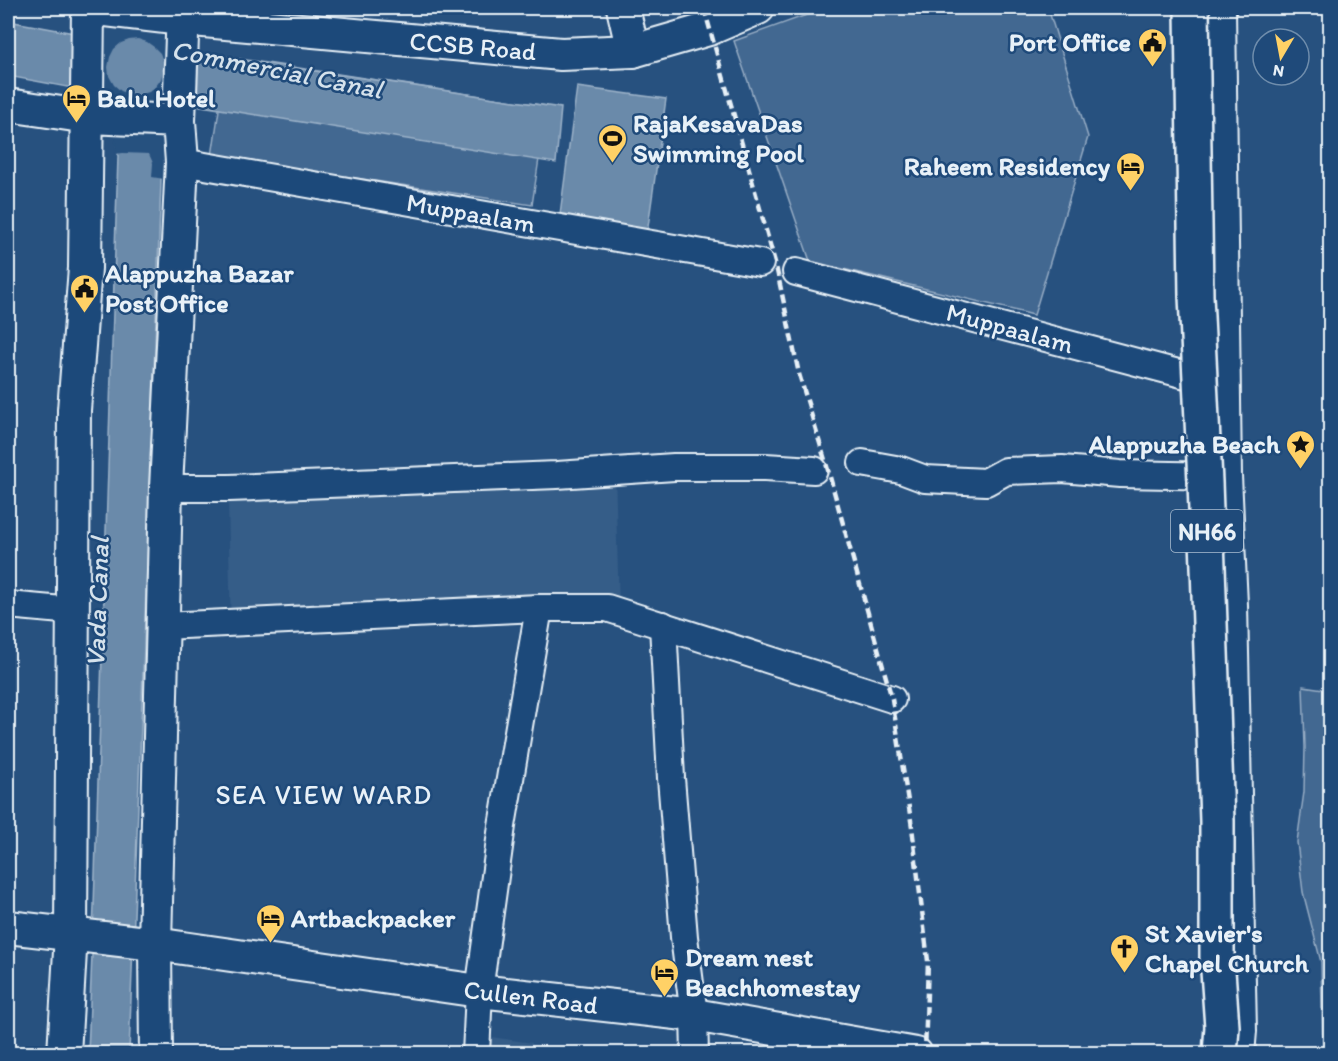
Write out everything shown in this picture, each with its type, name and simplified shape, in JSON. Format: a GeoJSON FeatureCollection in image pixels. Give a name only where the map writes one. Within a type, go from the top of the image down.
{"type":"FeatureCollection","features":[{"type":"Feature","properties":{"kind":"highway","name":"NH66"},"geometry":{"type":"LineString","coordinates":[[1192,8],[1196,296],[1217,821],[1217,957],[1222,1027],[1220,1053]]}},
{"type":"Feature","properties":{"kind":"main road"},"geometry":{"type":"LineString","coordinates":[[623,8],[633,51]]}},
{"type":"Feature","properties":{"kind":"main road","name":"CCSB Road"},"geometry":{"type":"LineString","coordinates":[[94,14],[181,15],[561,54],[633,51],[709,29],[758,8]]}},
{"type":"Feature","properties":{"kind":"main road"},"geometry":{"type":"LineString","coordinates":[[1220,8],[1225,476],[1231,605],[1240,1031],[1238,1053]]}},
{"type":"Feature","properties":{"kind":"main road"},"geometry":{"type":"LineString","coordinates":[[64,1053],[72,934],[74,410],[94,107],[94,14]]}},
{"type":"Feature","properties":{"kind":"main road"},"geometry":{"type":"LineString","coordinates":[[156,1053],[150,943],[163,626],[166,488],[182,162],[174,115],[181,51],[181,15]]}},
{"type":"Feature","properties":{"kind":"main road"},"geometry":{"type":"LineString","coordinates":[[8,105],[94,107],[174,115]]}},
{"type":"Feature","properties":{"kind":"main road"},"geometry":{"type":"LineString","coordinates":[[8,927],[72,934]]}},
{"type":"Feature","properties":{"kind":"main road","name":"Cullen Road"},"geometry":{"type":"LineString","coordinates":[[72,934],[150,943],[479,991],[694,1015],[913,1053]]}},
{"type":"Feature","properties":{"kind":"street","name":"Muppaalam"},"geometry":{"type":"LineString","coordinates":[[182,162],[759,263]]}},
{"type":"Feature","properties":{"kind":"street","name":"Muppaalam"},"geometry":{"type":"LineString","coordinates":[[796,272],[1224,385]]}},
{"type":"Feature","properties":{"kind":"street"},"geometry":{"type":"LineString","coordinates":[[862,463],[900,470],[925,479],[986,482],[1006,471],[1062,469],[1120,474],[1225,476]]}},
{"type":"Feature","properties":{"kind":"street"},"geometry":{"type":"LineString","coordinates":[[166,488],[229,488],[557,475],[674,467],[765,467],[814,470]]}},
{"type":"Feature","properties":{"kind":"street"},"geometry":{"type":"LineString","coordinates":[[8,605],[73,611]]}},
{"type":"Feature","properties":{"kind":"street"},"geometry":{"type":"LineString","coordinates":[[476,1053],[479,991],[502,826],[538,608]]}},
{"type":"Feature","properties":{"kind":"street"},"geometry":{"type":"LineString","coordinates":[[163,626],[538,608],[606,608],[892,699]]}},
{"type":"Feature","properties":{"kind":"street"},"geometry":{"type":"LineString","coordinates":[[663,625],[672,789],[684,937],[694,1015],[695,1053]]}},
{"type":"Feature","properties":{"kind":"shaded area"},"geometry":{"type":"Polygon","coordinates":[[[826,8],[1048,8],[1088,137],[1034,315],[810,261],[734,41],[826,8]]]}},
{"type":"Feature","properties":{"kind":"shaded area"},"geometry":{"type":"Polygon","coordinates":[[[227,57],[547,106],[532,205],[212,156],[227,57]]]}},
{"type":"Feature","properties":{"kind":"shaded area"},"geometry":{"type":"Polygon","coordinates":[[[615,472],[619,606],[453,627],[271,623],[231,631],[228,500],[615,472]]]}},
{"type":"Feature","properties":{"kind":"shaded area"},"geometry":{"type":"Polygon","coordinates":[[[1303,686],[1330,690],[1330,1053],[1323,1053],[1321,962],[1303,892],[1297,842],[1304,792],[1303,686]]]}},
{"type":"Feature","properties":{"kind":"shaded area"},"geometry":{"type":"Polygon","coordinates":[[[464,1033],[532,1043],[531,1053],[461,1054],[464,1033]]]}},
{"type":"Feature","properties":{"kind":"water","name":"Commercial Canal"},"geometry":{"type":"Polygon","coordinates":[[[111,8],[175,50],[561,108],[556,163],[164,100],[129,1053],[88,1053],[119,125],[116,96],[8,76],[8,21],[107,39],[111,8]]]}},
{"type":"Feature","properties":{"kind":"water","name":"RajaKesavaDas Swimming Pool"},"geometry":{"type":"Polygon","coordinates":[[[577,87],[666,99],[646,241],[558,229],[577,87]]]}},
{"type":"Feature","properties":{"kind":"pier"},"geometry":{"type":"Polygon","coordinates":[[[108,8],[180,8],[167,104],[164,179],[152,177],[153,163],[149,154],[115,154],[114,99],[76,93],[78,31],[105,36],[108,8]],[[138,39],[121,43],[110,57],[109,76],[114,85],[130,95],[149,92],[161,79],[163,61],[160,53],[147,42],[138,39]]]}},
{"type":"Feature","properties":{"kind":"railway"},"geometry":{"type":"LineString","coordinates":[[704,8],[776,266],[799,374],[892,699],[912,827],[928,961],[925,1054]]}},
{"type":"Feature","properties":{"kind":"place","name":"Port Office"},"geometry":{"type":"Point","coordinates":[1152,68]}},
{"type":"Feature","properties":{"kind":"place","name":"Balu Hotel"},"geometry":{"type":"Point","coordinates":[76,124]}},
{"type":"Feature","properties":{"kind":"place","name":"RajaKesavaDas Swimming Pool"},"geometry":{"type":"Point","coordinates":[612,164]}},
{"type":"Feature","properties":{"kind":"place","name":"Raheem Residency"},"geometry":{"type":"Point","coordinates":[1131,192]}},
{"type":"Feature","properties":{"kind":"place","name":"Alappuzha Bazar Post Office"},"geometry":{"type":"Point","coordinates":[84,314]}},
{"type":"Feature","properties":{"kind":"place","name":"Alappuzha Beach"},"geometry":{"type":"Point","coordinates":[1301,470]}},
{"type":"Feature","properties":{"kind":"place","name":"Artbackpacker"},"geometry":{"type":"Point","coordinates":[270,944]}},
{"type":"Feature","properties":{"kind":"place","name":"St Xavier's Chapel Church"},"geometry":{"type":"Point","coordinates":[1124,974]}},
{"type":"Feature","properties":{"kind":"place","name":"Dream nest Beachhomestay"},"geometry":{"type":"Point","coordinates":[664,998]}},
{"type":"Feature","properties":{"kind":"district","name":"SEA VIEW WARD"},"geometry":{"type":"Point","coordinates":[324,794]}},
{"type":"Feature","properties":{"kind":"water label","name":"Vada Canal"},"geometry":{"type":"Point","coordinates":[97,602]}}]}
